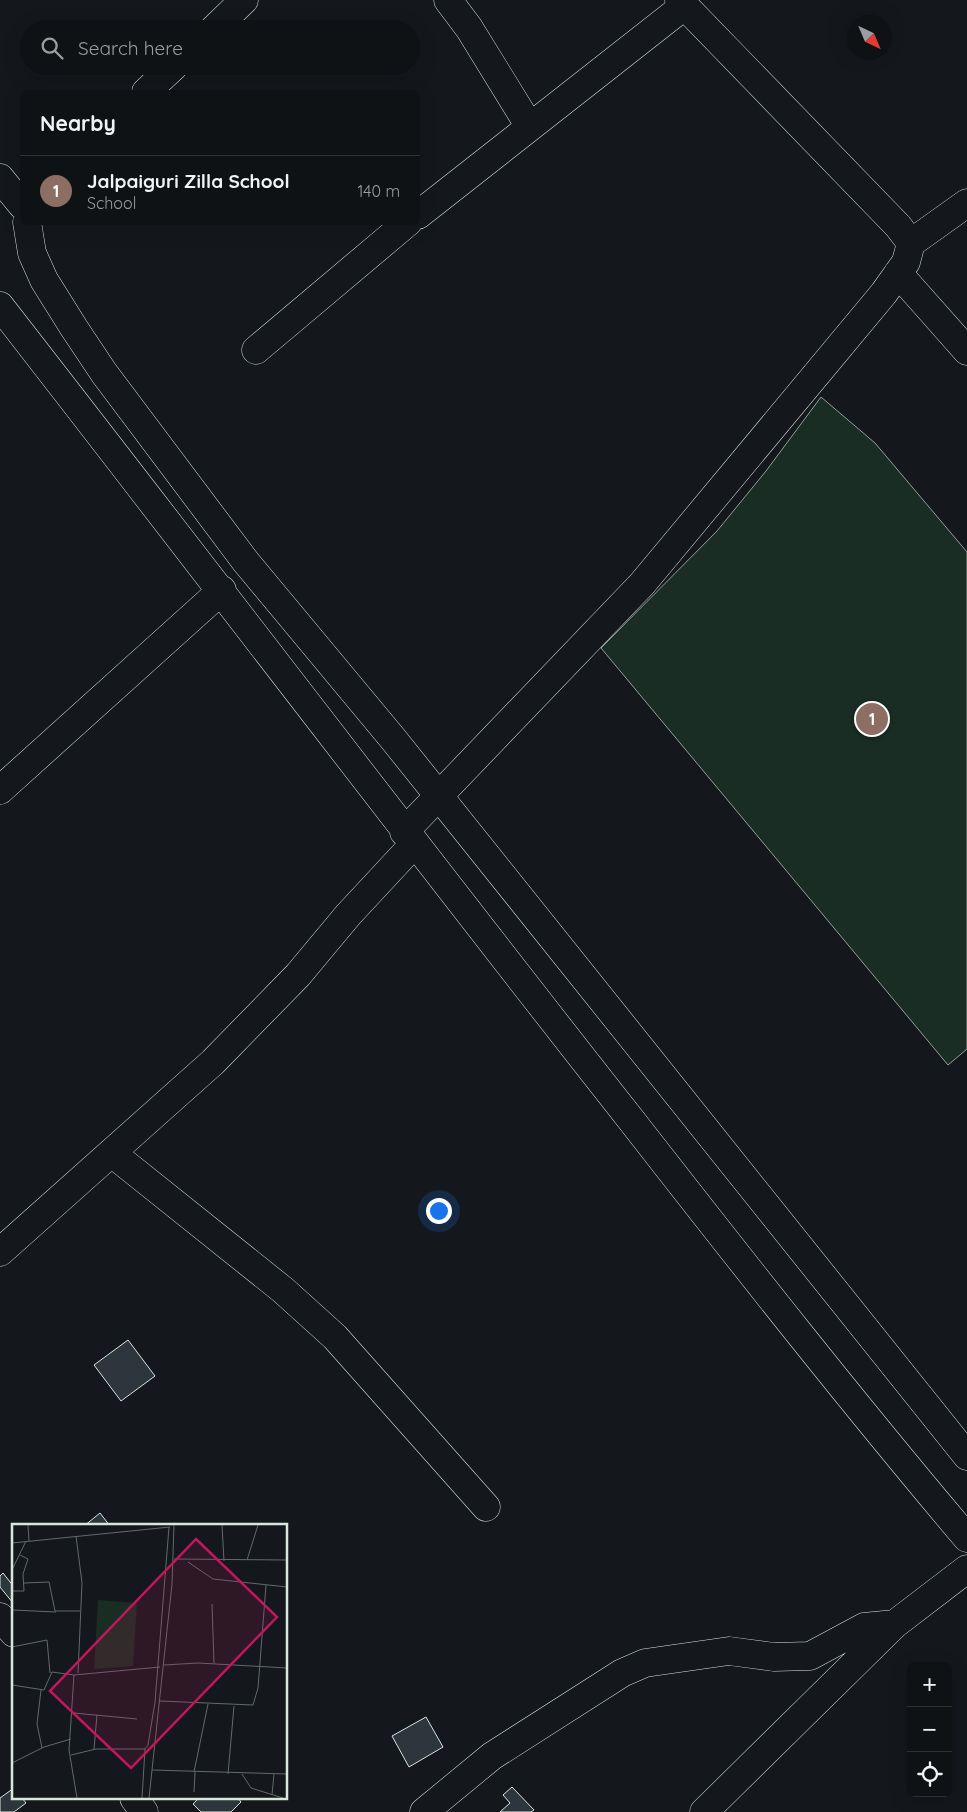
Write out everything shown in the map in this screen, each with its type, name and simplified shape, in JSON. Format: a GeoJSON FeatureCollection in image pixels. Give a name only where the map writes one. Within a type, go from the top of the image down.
{"type":"FeatureCollection","features":[{"type":"Feature","properties":{"kind":"street"},"geometry":{"type":"LineString","coordinates":[[223,20],[244,0]]}},
{"type":"Feature","properties":{"kind":"street"},"geometry":{"type":"LineString","coordinates":[[448,0],[469,28],[530,127]]}},
{"type":"Feature","properties":{"kind":"street"},"geometry":{"type":"LineString","coordinates":[[420,213],[682,3],[898,226],[911,242]]}},
{"type":"Feature","properties":{"kind":"street"},"geometry":{"type":"LineString","coordinates":[[148,90],[164,75]]}},
{"type":"Feature","properties":{"kind":"street"},"geometry":{"type":"LineString","coordinates":[[0,178],[20,203]]}},
{"type":"Feature","properties":{"kind":"street"},"geometry":{"type":"LineString","coordinates":[[0,1252],[213,1062],[298,975],[409,838],[438,796],[642,584],[884,293],[906,262],[911,242],[967,204]]}},
{"type":"Feature","properties":{"kind":"street"},"geometry":{"type":"LineString","coordinates":[[27,225],[32,253],[44,280],[104,372],[246,562],[438,796],[967,1456]]}},
{"type":"Feature","properties":{"kind":"street"},"geometry":{"type":"LineString","coordinates":[[256,350],[404,225]]}},
{"type":"Feature","properties":{"kind":"street"},"geometry":{"type":"LineString","coordinates":[[898,273],[967,351]]}},
{"type":"Feature","properties":{"kind":"street"},"geometry":{"type":"LineString","coordinates":[[0,306],[222,590],[409,838],[848,1396],[967,1538]]}},
{"type":"Feature","properties":{"kind":"street"},"geometry":{"type":"LineString","coordinates":[[0,790],[222,590]]}},
{"type":"Feature","properties":{"kind":"street"},"geometry":{"type":"LineString","coordinates":[[112,1154],[283,1290],[335,1337],[486,1507]]}},
{"type":"Feature","properties":{"kind":"street"},"geometry":{"type":"LineString","coordinates":[[704,1812],[895,1624],[967,1570]]}},
{"type":"Feature","properties":{"kind":"street"},"geometry":{"type":"LineString","coordinates":[[0,1617],[12,1631]]}},
{"type":"Feature","properties":{"kind":"street"},"geometry":{"type":"LineString","coordinates":[[424,1812],[492,1756],[622,1673],[637,1666],[645,1663],[730,1651],[774,1657],[810,1656],[864,1627],[895,1624]]}},
{"type":"Feature","properties":{"kind":"street"},"geometry":{"type":"LineString","coordinates":[[135,1800],[144,1812]]}},
{"type":"Feature","properties":{"kind":"green space"},"geometry":{"type":"Polygon","coordinates":[[[821,397],[875,443],[967,552],[967,1049],[948,1065],[601,648],[717,531],[766,471],[821,397]]]}},
{"type":"Feature","properties":{"kind":"building"},"geometry":{"type":"Polygon","coordinates":[[[128,1340],[155,1376],[121,1401],[94,1365],[128,1340]]]}},
{"type":"Feature","properties":{"kind":"building"},"geometry":{"type":"Polygon","coordinates":[[[100,1513],[108,1524],[86,1524],[100,1513]]]}},
{"type":"Feature","properties":{"kind":"building"},"geometry":{"type":"Polygon","coordinates":[[[3,1573],[12,1584],[12,1602],[0,1587],[0,1576],[3,1573]]]}},
{"type":"Feature","properties":{"kind":"building"},"geometry":{"type":"Polygon","coordinates":[[[426,1717],[443,1747],[409,1767],[392,1736],[426,1717]]]}},
{"type":"Feature","properties":{"kind":"building"},"geometry":{"type":"Polygon","coordinates":[[[512,1787],[534,1810],[531,1812],[500,1812],[510,1803],[503,1795],[512,1787]]]}},
{"type":"Feature","properties":{"kind":"building"},"geometry":{"type":"Polygon","coordinates":[[[12,1789],[12,1800],[24,1800],[26,1803],[14,1812],[0,1812],[0,1798],[12,1789]]]}},
{"type":"Feature","properties":{"kind":"building"},"geometry":{"type":"Polygon","coordinates":[[[197,1800],[240,1800],[241,1802],[231,1812],[201,1812],[193,1804],[197,1800]]]}},
{"type":"Feature","properties":{"kind":"place","name":"Jalpaiguri Zilla School"},"geometry":{"type":"Point","coordinates":[872,719]}}]}
